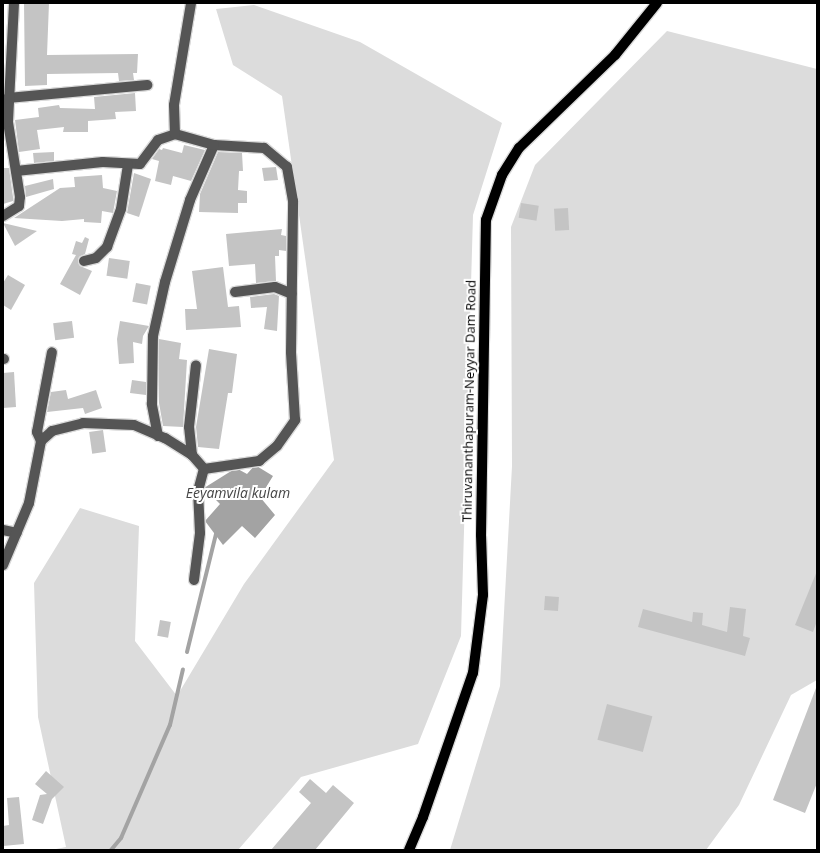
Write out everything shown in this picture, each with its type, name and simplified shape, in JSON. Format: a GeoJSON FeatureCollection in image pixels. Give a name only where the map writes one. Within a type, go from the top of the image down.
{"type":"FeatureCollection","features":[{"type":"Feature","properties":{"kind":"main road","name":"Thiruvananthapuram-Neyyar Dam Road"},"geometry":{"type":"LineString","coordinates":[[410,850],[473,673],[484,595],[481,535],[486,220],[502,175],[519,148],[615,55],[657,3]]}},
{"type":"Feature","properties":{"kind":"street"},"geometry":{"type":"LineString","coordinates":[[3,216],[19,206],[16,172],[10,147],[8,98],[14,3]]}},
{"type":"Feature","properties":{"kind":"street"},"geometry":{"type":"LineString","coordinates":[[175,134],[174,106],[191,3]]}},
{"type":"Feature","properties":{"kind":"street"},"geometry":{"type":"LineString","coordinates":[[8,98],[147,85]]}},
{"type":"Feature","properties":{"kind":"street"},"geometry":{"type":"LineString","coordinates":[[16,172],[103,162],[128,165],[140,164],[158,140],[175,134],[214,144],[264,148],[287,167],[293,201],[292,294],[295,420],[278,446],[259,462],[204,469]]}},
{"type":"Feature","properties":{"kind":"street"},"geometry":{"type":"LineString","coordinates":[[158,436],[152,404],[153,336],[165,282],[190,200],[214,144]]}},
{"type":"Feature","properties":{"kind":"street"},"geometry":{"type":"LineString","coordinates":[[84,261],[96,258],[107,247],[121,209],[128,165]]}},
{"type":"Feature","properties":{"kind":"street"},"geometry":{"type":"LineString","coordinates":[[235,292],[275,287],[292,294]]}},
{"type":"Feature","properties":{"kind":"street"},"geometry":{"type":"LineString","coordinates":[[3,565],[29,503],[41,441],[37,432],[52,352]]}},
{"type":"Feature","properties":{"kind":"street"},"geometry":{"type":"LineString","coordinates":[[192,455],[189,427],[196,364]]}},
{"type":"Feature","properties":{"kind":"street"},"geometry":{"type":"LineString","coordinates":[[41,441],[52,431],[83,423],[134,425],[158,436],[192,455],[204,469]]}},
{"type":"Feature","properties":{"kind":"street"},"geometry":{"type":"LineString","coordinates":[[194,580],[200,533],[198,491],[204,469]]}},
{"type":"Feature","properties":{"kind":"street"},"geometry":{"type":"LineString","coordinates":[[3,530],[16,533]]}},
{"type":"Feature","properties":{"kind":"shaded area"},"geometry":{"type":"Polygon","coordinates":[[[254,5],[360,42],[502,123],[473,215],[461,636],[418,744],[301,777],[238,850],[51,850],[66,847],[38,717],[34,583],[80,508],[139,526],[135,641],[177,696],[244,584],[334,460],[282,96],[233,65],[216,9],[254,5]]]}},
{"type":"Feature","properties":{"kind":"shaded area"},"geometry":{"type":"Polygon","coordinates":[[[667,31],[817,69],[817,680],[791,695],[739,805],[706,850],[450,850],[500,686],[512,466],[511,227],[535,165],[667,31]]]}},
{"type":"Feature","properties":{"kind":"water","name":"Eeyamvila kulam"},"geometry":{"type":"Polygon","coordinates":[[[255,465],[273,476],[260,497],[275,515],[255,538],[242,526],[223,545],[205,521],[220,504],[204,488],[236,468],[247,474],[255,465]]]}},
{"type":"Feature","properties":{"kind":"building"},"geometry":{"type":"Polygon","coordinates":[[[24,3],[49,3],[47,55],[138,54],[137,73],[133,73],[134,80],[119,81],[118,73],[47,74],[47,85],[25,86],[24,3]]]}},
{"type":"Feature","properties":{"kind":"building"},"geometry":{"type":"Polygon","coordinates":[[[135,93],[136,111],[115,112],[116,119],[88,121],[88,132],[63,132],[64,127],[37,130],[40,149],[19,152],[15,120],[39,117],[38,108],[59,105],[60,108],[95,109],[94,97],[135,93]]]}},
{"type":"Feature","properties":{"kind":"building"},"geometry":{"type":"Polygon","coordinates":[[[184,145],[205,150],[191,181],[173,176],[171,185],[155,181],[159,161],[152,159],[159,149],[162,150],[163,148],[182,153],[184,145]]]}},
{"type":"Feature","properties":{"kind":"building"},"geometry":{"type":"Polygon","coordinates":[[[54,152],[54,161],[34,163],[33,153],[54,152]]]}},
{"type":"Feature","properties":{"kind":"building"},"geometry":{"type":"Polygon","coordinates":[[[218,152],[242,153],[243,171],[239,171],[238,190],[247,191],[247,203],[238,203],[238,213],[199,212],[200,194],[218,152]]]}},
{"type":"Feature","properties":{"kind":"building"},"geometry":{"type":"Polygon","coordinates":[[[276,167],[278,180],[264,181],[262,168],[276,167]]]}},
{"type":"Feature","properties":{"kind":"building"},"geometry":{"type":"Polygon","coordinates":[[[3,168],[9,168],[13,201],[3,204],[3,168]]]}},
{"type":"Feature","properties":{"kind":"building"},"geometry":{"type":"Polygon","coordinates":[[[134,173],[151,179],[139,217],[127,213],[134,173]]]}},
{"type":"Feature","properties":{"kind":"building"},"geometry":{"type":"Polygon","coordinates":[[[102,175],[103,188],[117,191],[113,213],[102,211],[101,223],[84,222],[84,219],[62,221],[14,218],[60,188],[75,187],[74,177],[102,175]]]}},
{"type":"Feature","properties":{"kind":"building"},"geometry":{"type":"Polygon","coordinates":[[[53,179],[54,189],[26,197],[25,186],[53,179]]]}},
{"type":"Feature","properties":{"kind":"building"},"geometry":{"type":"Polygon","coordinates":[[[521,203],[539,206],[536,221],[519,218],[521,203]]]}},
{"type":"Feature","properties":{"kind":"building"},"geometry":{"type":"Polygon","coordinates":[[[568,208],[569,230],[555,231],[554,209],[568,208]]]}},
{"type":"Feature","properties":{"kind":"building"},"geometry":{"type":"Polygon","coordinates":[[[3,223],[37,231],[15,246],[3,223]]]}},
{"type":"Feature","properties":{"kind":"building"},"geometry":{"type":"Polygon","coordinates":[[[282,229],[281,235],[286,236],[286,251],[279,250],[279,256],[275,256],[276,281],[256,283],[255,264],[229,266],[226,234],[282,229]]]}},
{"type":"Feature","properties":{"kind":"building"},"geometry":{"type":"Polygon","coordinates":[[[85,237],[89,239],[85,254],[79,257],[78,262],[80,266],[92,271],[80,295],[60,284],[76,255],[72,254],[76,241],[82,243],[85,237]]]}},
{"type":"Feature","properties":{"kind":"building"},"geometry":{"type":"Polygon","coordinates":[[[109,258],[130,261],[127,279],[106,276],[109,258]]]}},
{"type":"Feature","properties":{"kind":"building"},"geometry":{"type":"Polygon","coordinates":[[[223,267],[228,307],[239,306],[241,327],[186,330],[185,309],[197,309],[192,271],[223,267]]]}},
{"type":"Feature","properties":{"kind":"building"},"geometry":{"type":"Polygon","coordinates":[[[8,275],[25,285],[11,310],[3,305],[3,283],[8,275]]]}},
{"type":"Feature","properties":{"kind":"building"},"geometry":{"type":"Polygon","coordinates":[[[136,283],[151,286],[147,305],[132,302],[136,283]]]}},
{"type":"Feature","properties":{"kind":"building"},"geometry":{"type":"Polygon","coordinates":[[[274,294],[279,296],[277,331],[264,329],[267,307],[251,308],[250,297],[274,294]]]}},
{"type":"Feature","properties":{"kind":"building"},"geometry":{"type":"Polygon","coordinates":[[[72,321],[74,338],[55,340],[53,323],[72,321]]]}},
{"type":"Feature","properties":{"kind":"building"},"geometry":{"type":"Polygon","coordinates":[[[120,321],[149,326],[143,336],[142,344],[133,342],[134,363],[119,364],[117,339],[120,321]]]}},
{"type":"Feature","properties":{"kind":"building"},"geometry":{"type":"Polygon","coordinates":[[[159,339],[181,343],[179,359],[187,360],[183,427],[163,426],[159,403],[159,339]]]}},
{"type":"Feature","properties":{"kind":"building"},"geometry":{"type":"Polygon","coordinates":[[[209,349],[237,354],[232,393],[228,393],[219,449],[198,447],[196,427],[209,349]]]}},
{"type":"Feature","properties":{"kind":"building"},"geometry":{"type":"Polygon","coordinates":[[[14,372],[16,407],[3,408],[3,373],[14,372]]]}},
{"type":"Feature","properties":{"kind":"building"},"geometry":{"type":"Polygon","coordinates":[[[132,380],[146,382],[146,395],[130,393],[132,380]]]}},
{"type":"Feature","properties":{"kind":"building"},"geometry":{"type":"Polygon","coordinates":[[[66,390],[68,399],[96,390],[102,408],[85,414],[83,408],[47,412],[51,392],[66,390]]]}},
{"type":"Feature","properties":{"kind":"building"},"geometry":{"type":"Polygon","coordinates":[[[103,430],[106,452],[92,454],[89,432],[103,430]]]}},
{"type":"Feature","properties":{"kind":"building"},"geometry":{"type":"Polygon","coordinates":[[[817,571],[817,621],[813,632],[795,625],[817,571]]]}},
{"type":"Feature","properties":{"kind":"building"},"geometry":{"type":"Polygon","coordinates":[[[545,596],[559,597],[558,611],[544,610],[545,596]]]}},
{"type":"Feature","properties":{"kind":"building"},"geometry":{"type":"Polygon","coordinates":[[[730,607],[746,609],[743,636],[750,638],[745,656],[638,627],[643,609],[692,622],[693,612],[703,613],[702,625],[727,632],[730,607]]]}},
{"type":"Feature","properties":{"kind":"building"},"geometry":{"type":"Polygon","coordinates":[[[160,620],[171,622],[168,638],[157,636],[160,620]]]}},
{"type":"Feature","properties":{"kind":"building"},"geometry":{"type":"Polygon","coordinates":[[[816,688],[817,783],[805,813],[773,800],[816,688]]]}},
{"type":"Feature","properties":{"kind":"building"},"geometry":{"type":"Polygon","coordinates":[[[607,704],[652,716],[643,752],[597,740],[607,704]]]}},
{"type":"Feature","properties":{"kind":"building"},"geometry":{"type":"Polygon","coordinates":[[[46,771],[64,787],[52,799],[43,824],[32,820],[40,795],[47,794],[35,784],[46,771]]]}},
{"type":"Feature","properties":{"kind":"building"},"geometry":{"type":"Polygon","coordinates":[[[310,779],[326,793],[333,785],[354,803],[315,850],[271,850],[311,803],[299,792],[310,779]]]}},
{"type":"Feature","properties":{"kind":"building"},"geometry":{"type":"Polygon","coordinates":[[[19,797],[24,844],[3,846],[3,826],[9,825],[7,798],[19,797]]]}},
{"type":"Feature","properties":{"kind":"waterway"},"geometry":{"type":"LineString","coordinates":[[187,652],[217,530]]}},
{"type":"Feature","properties":{"kind":"waterway"},"geometry":{"type":"LineString","coordinates":[[111,850],[121,838],[170,725],[183,669]]}}]}
